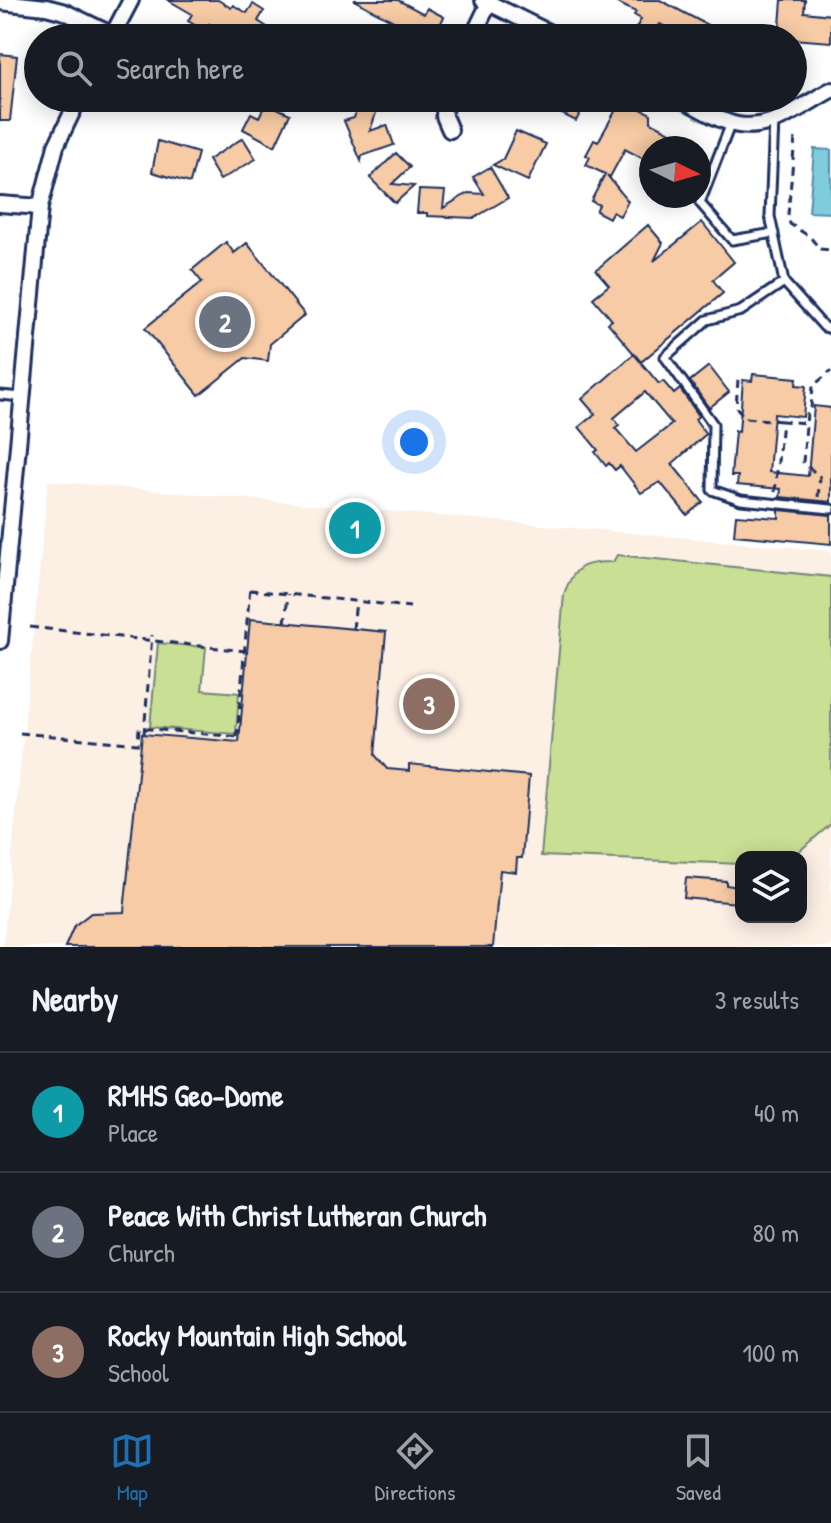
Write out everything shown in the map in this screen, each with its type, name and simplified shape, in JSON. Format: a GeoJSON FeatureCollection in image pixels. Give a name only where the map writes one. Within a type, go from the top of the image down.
{"type":"FeatureCollection","features":[{"type":"Feature","properties":{"kind":"street"},"geometry":{"type":"LineString","coordinates":[[120,24],[131,0]]}},
{"type":"Feature","properties":{"kind":"street"},"geometry":{"type":"LineString","coordinates":[[0,2],[46,7],[65,12],[89,24]]}},
{"type":"Feature","properties":{"kind":"street"},"geometry":{"type":"LineString","coordinates":[[477,24],[486,2],[531,24]]}},
{"type":"Feature","properties":{"kind":"street"},"geometry":{"type":"LineString","coordinates":[[807,103],[831,90]]}},
{"type":"Feature","properties":{"kind":"street"},"geometry":{"type":"LineString","coordinates":[[0,641],[40,207],[56,146],[72,112]]}},
{"type":"Feature","properties":{"kind":"street"},"geometry":{"type":"LineString","coordinates":[[444,112],[450,130]]}},
{"type":"Feature","properties":{"kind":"street"},"geometry":{"type":"LineString","coordinates":[[709,112],[731,123],[757,125],[774,121],[791,112]]}},
{"type":"Feature","properties":{"kind":"street"},"geometry":{"type":"LineString","coordinates":[[0,204],[40,207]]}},
{"type":"Feature","properties":{"kind":"lane"},"geometry":{"type":"LineString","coordinates":[[774,121],[770,216],[784,282],[824,327],[831,329]]}},
{"type":"Feature","properties":{"kind":"lane"},"geometry":{"type":"LineString","coordinates":[[731,123],[700,203],[732,240],[774,233]]}},
{"type":"Feature","properties":{"kind":"lane"},"geometry":{"type":"LineString","coordinates":[[784,282],[741,311],[707,320],[665,357],[713,424],[712,490],[741,500],[831,509]]}},
{"type":"Feature","properties":{"kind":"lane"},"geometry":{"type":"LineString","coordinates":[[0,395],[24,397]]}},
{"type":"Feature","properties":{"kind":"path"},"geometry":{"type":"LineString","coordinates":[[795,138],[788,215],[790,224],[810,237],[820,249],[831,250]]}},
{"type":"Feature","properties":{"kind":"path"},"geometry":{"type":"LineString","coordinates":[[818,508],[820,477],[803,462],[806,423],[813,386],[831,371]]}},
{"type":"Feature","properties":{"kind":"path"},"geometry":{"type":"LineString","coordinates":[[738,380],[736,407],[745,418],[806,423]]}},
{"type":"Feature","properties":{"kind":"path"},"geometry":{"type":"LineString","coordinates":[[775,503],[782,421]]}},
{"type":"Feature","properties":{"kind":"path"},"geometry":{"type":"LineString","coordinates":[[20,733],[138,744],[139,728],[144,732],[238,737],[250,588],[410,607]]}},
{"type":"Feature","properties":{"kind":"path"},"geometry":{"type":"LineString","coordinates":[[285,623],[288,594]]}},
{"type":"Feature","properties":{"kind":"path"},"geometry":{"type":"LineString","coordinates":[[353,629],[356,601]]}},
{"type":"Feature","properties":{"kind":"path"},"geometry":{"type":"LineString","coordinates":[[30,627],[152,638],[245,651]]}},
{"type":"Feature","properties":{"kind":"path"},"geometry":{"type":"LineString","coordinates":[[144,732],[152,638]]}},
{"type":"Feature","properties":{"kind":"shaded area"},"geometry":{"type":"Polygon","coordinates":[[[48,481],[831,551],[831,947],[3,947],[48,481]]]}},
{"type":"Feature","properties":{"kind":"green space"},"geometry":{"type":"Polygon","coordinates":[[[617,555],[831,577],[831,824],[800,851],[735,851],[735,864],[541,856],[564,594],[572,577],[581,568],[594,563],[613,562],[617,555]]]}},
{"type":"Feature","properties":{"kind":"green space"},"geometry":{"type":"Polygon","coordinates":[[[158,643],[206,647],[202,690],[239,693],[236,734],[150,727],[158,643]]]}},
{"type":"Feature","properties":{"kind":"water"},"geometry":{"type":"Polygon","coordinates":[[[814,149],[831,150],[831,213],[809,212],[814,149]]]}},
{"type":"Feature","properties":{"kind":"building"},"geometry":{"type":"Polygon","coordinates":[[[168,0],[218,0],[247,13],[253,4],[264,11],[258,21],[262,24],[193,24],[188,21],[192,14],[168,0]]]}},
{"type":"Feature","properties":{"kind":"building"},"geometry":{"type":"Polygon","coordinates":[[[354,0],[398,0],[424,14],[427,8],[444,17],[440,24],[399,24],[354,0]]]}},
{"type":"Feature","properties":{"kind":"building"},"geometry":{"type":"Polygon","coordinates":[[[611,0],[660,0],[705,24],[638,24],[641,19],[634,15],[636,12],[611,0]]]}},
{"type":"Feature","properties":{"kind":"building"},"geometry":{"type":"Polygon","coordinates":[[[782,0],[805,0],[804,12],[831,15],[831,42],[807,40],[807,24],[780,24],[782,0]]]}},
{"type":"Feature","properties":{"kind":"building"},"geometry":{"type":"Polygon","coordinates":[[[0,54],[17,56],[10,121],[0,121],[0,54]]]}},
{"type":"Feature","properties":{"kind":"building"},"geometry":{"type":"Polygon","coordinates":[[[262,112],[290,114],[275,146],[243,129],[251,113],[259,117],[262,112]]]}},
{"type":"Feature","properties":{"kind":"building"},"geometry":{"type":"Polygon","coordinates":[[[356,112],[376,112],[370,131],[387,125],[394,145],[362,156],[361,161],[344,121],[354,118],[356,112]]]}},
{"type":"Feature","properties":{"kind":"building"},"geometry":{"type":"Polygon","coordinates":[[[558,112],[581,112],[576,121],[558,112]]]}},
{"type":"Feature","properties":{"kind":"building"},"geometry":{"type":"Polygon","coordinates":[[[615,112],[647,112],[651,114],[651,122],[678,136],[639,136],[639,157],[625,149],[610,177],[607,175],[628,201],[620,216],[612,212],[609,218],[596,211],[599,205],[591,201],[605,174],[586,165],[590,157],[586,155],[594,140],[598,142],[615,112]]]}},
{"type":"Feature","properties":{"kind":"building"},"geometry":{"type":"Polygon","coordinates":[[[516,131],[546,144],[528,181],[493,165],[503,159],[516,131]]]}},
{"type":"Feature","properties":{"kind":"building"},"geometry":{"type":"Polygon","coordinates":[[[243,138],[256,159],[220,180],[208,160],[243,138]]]}},
{"type":"Feature","properties":{"kind":"building"},"geometry":{"type":"Polygon","coordinates":[[[158,141],[198,153],[190,183],[152,172],[158,141]]]}},
{"type":"Feature","properties":{"kind":"building"},"geometry":{"type":"Polygon","coordinates":[[[396,153],[410,167],[392,184],[414,186],[395,203],[370,178],[396,153]]]}},
{"type":"Feature","properties":{"kind":"building"},"geometry":{"type":"Polygon","coordinates":[[[490,167],[508,198],[474,218],[417,213],[419,190],[445,191],[443,208],[468,193],[484,194],[473,177],[490,167]]]}},
{"type":"Feature","properties":{"kind":"building"},"geometry":{"type":"Polygon","coordinates":[[[702,222],[734,262],[713,280],[723,293],[641,362],[608,323],[612,320],[593,298],[609,285],[596,270],[648,225],[663,243],[654,261],[702,222]]]}},
{"type":"Feature","properties":{"kind":"building"},"geometry":{"type":"Polygon","coordinates":[[[226,242],[234,253],[247,243],[305,315],[270,344],[268,361],[245,358],[199,395],[145,328],[202,282],[192,270],[226,242]]]}},
{"type":"Feature","properties":{"kind":"building"},"geometry":{"type":"Polygon","coordinates":[[[634,354],[659,384],[663,381],[674,394],[680,389],[699,416],[695,419],[706,434],[672,464],[703,502],[687,515],[660,482],[641,493],[620,466],[615,470],[609,463],[606,466],[595,452],[598,450],[579,427],[595,414],[582,399],[634,354]],[[645,392],[614,418],[619,425],[615,428],[636,452],[672,424],[645,392]]]}},
{"type":"Feature","properties":{"kind":"building"},"geometry":{"type":"Polygon","coordinates":[[[709,366],[729,392],[709,408],[690,381],[709,366]]]}},
{"type":"Feature","properties":{"kind":"building"},"geometry":{"type":"Polygon","coordinates":[[[753,374],[797,378],[796,385],[806,386],[803,417],[774,414],[769,472],[808,476],[814,406],[831,408],[831,502],[780,497],[781,489],[737,485],[738,476],[731,476],[735,431],[739,432],[743,380],[752,381],[753,374]]]}},
{"type":"Feature","properties":{"kind":"building"},"geometry":{"type":"Polygon","coordinates":[[[779,510],[831,515],[831,544],[734,535],[736,515],[779,518],[779,510]]]}},
{"type":"Feature","properties":{"kind":"building"},"geometry":{"type":"Polygon","coordinates":[[[341,516],[361,520],[365,529],[363,536],[350,538],[345,533],[341,516]]]}},
{"type":"Feature","properties":{"kind":"building"},"geometry":{"type":"Polygon","coordinates":[[[250,619],[386,632],[375,755],[387,769],[409,771],[409,764],[529,776],[522,858],[517,858],[516,872],[500,870],[493,947],[65,947],[74,926],[91,913],[124,912],[142,734],[239,742],[250,619]]]}},
{"type":"Feature","properties":{"kind":"building"},"geometry":{"type":"Polygon","coordinates":[[[686,878],[726,881],[726,885],[735,886],[735,903],[684,898],[686,878]]]}},
{"type":"Feature","properties":{"kind":"place","name":"Peace With Christ Lutheran Church"},"geometry":{"type":"Point","coordinates":[225,322]}},
{"type":"Feature","properties":{"kind":"place","name":"RMHS Geo-Dome"},"geometry":{"type":"Point","coordinates":[355,528]}},
{"type":"Feature","properties":{"kind":"place","name":"Rocky Mountain High School"},"geometry":{"type":"Point","coordinates":[429,704]}}]}
